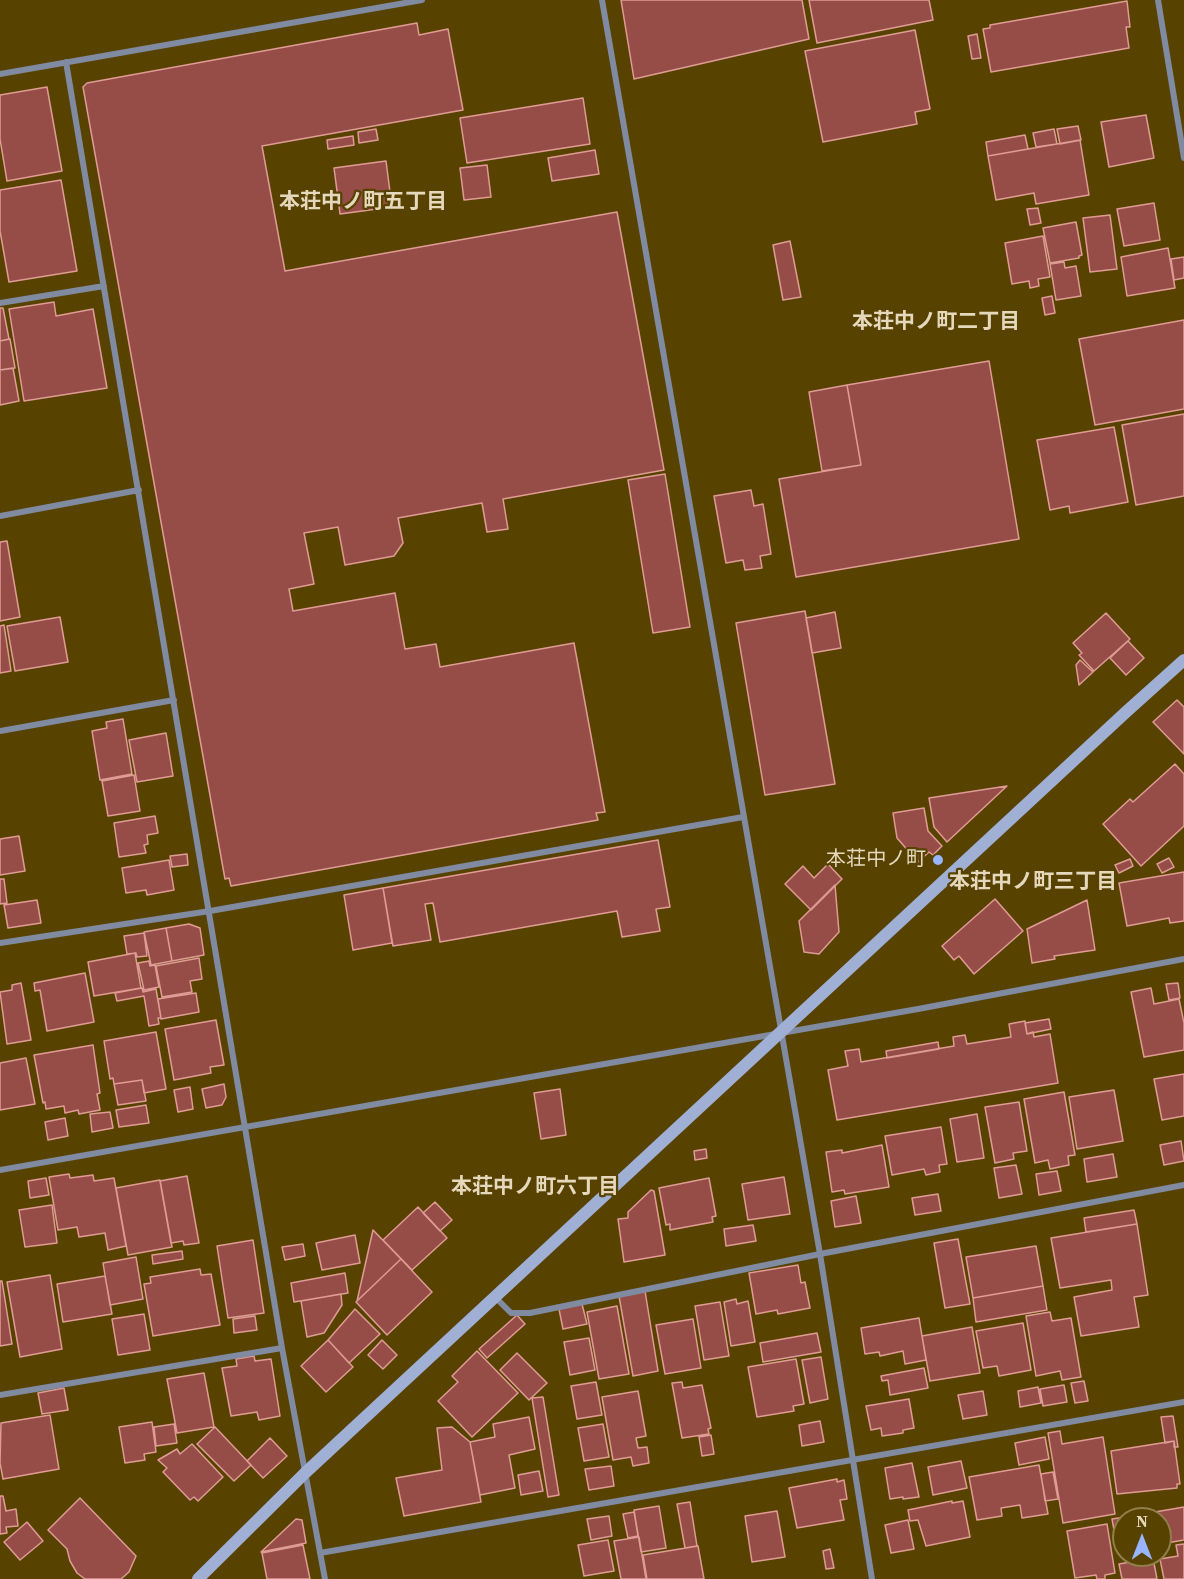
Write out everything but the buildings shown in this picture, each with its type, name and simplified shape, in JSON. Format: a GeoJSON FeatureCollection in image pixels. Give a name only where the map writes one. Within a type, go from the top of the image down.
{"type":"FeatureCollection","features":[{"type":"Feature","properties":{"kind":"street"},"geometry":{"type":"LineString","coordinates":[[0,74],[422,0]]}},
{"type":"Feature","properties":{"kind":"street"},"geometry":{"type":"LineString","coordinates":[[602,0],[820,1254],[872,1579]]}},
{"type":"Feature","properties":{"kind":"street"},"geometry":{"type":"LineString","coordinates":[[1158,0],[1184,158]]}},
{"type":"Feature","properties":{"kind":"street"},"geometry":{"type":"LineString","coordinates":[[66,62],[282,1348],[325,1579]]}},
{"type":"Feature","properties":{"kind":"street"},"geometry":{"type":"LineString","coordinates":[[0,303],[104,286]]}},
{"type":"Feature","properties":{"kind":"street"},"geometry":{"type":"LineString","coordinates":[[0,516],[139,490]]}},
{"type":"Feature","properties":{"kind":"street"},"geometry":{"type":"LineString","coordinates":[[198,1579],[305,1473],[1184,660]]}},
{"type":"Feature","properties":{"kind":"street"},"geometry":{"type":"LineString","coordinates":[[0,731],[174,700]]}},
{"type":"Feature","properties":{"kind":"street"},"geometry":{"type":"LineString","coordinates":[[0,943],[210,911],[743,817]]}},
{"type":"Feature","properties":{"kind":"street"},"geometry":{"type":"LineString","coordinates":[[0,1170],[781,1033],[1184,959]]}},
{"type":"Feature","properties":{"kind":"street"},"geometry":{"type":"LineString","coordinates":[[495,1297],[511,1313],[530,1313],[820,1254],[1184,1185]]}},
{"type":"Feature","properties":{"kind":"street"},"geometry":{"type":"LineString","coordinates":[[0,1395],[282,1348]]}},
{"type":"Feature","properties":{"kind":"street"},"geometry":{"type":"LineString","coordinates":[[320,1553],[853,1458],[1184,1402]]}},
{"type":"Feature","properties":{"kind":"place","name":"本荘中ノ町"},"geometry":{"type":"Point","coordinates":[938,860]}},
{"type":"Feature","properties":{"kind":"district","name":"本荘中ノ町五丁目"},"geometry":{"type":"Point","coordinates":[363,203]}},
{"type":"Feature","properties":{"kind":"district","name":"本荘中ノ町二丁目"},"geometry":{"type":"Point","coordinates":[936,323]}},
{"type":"Feature","properties":{"kind":"district","name":"本荘中ノ町三丁目"},"geometry":{"type":"Point","coordinates":[1033,883]}},
{"type":"Feature","properties":{"kind":"district","name":"本荘中ノ町六丁目"},"geometry":{"type":"Point","coordinates":[535,1188]}}]}
